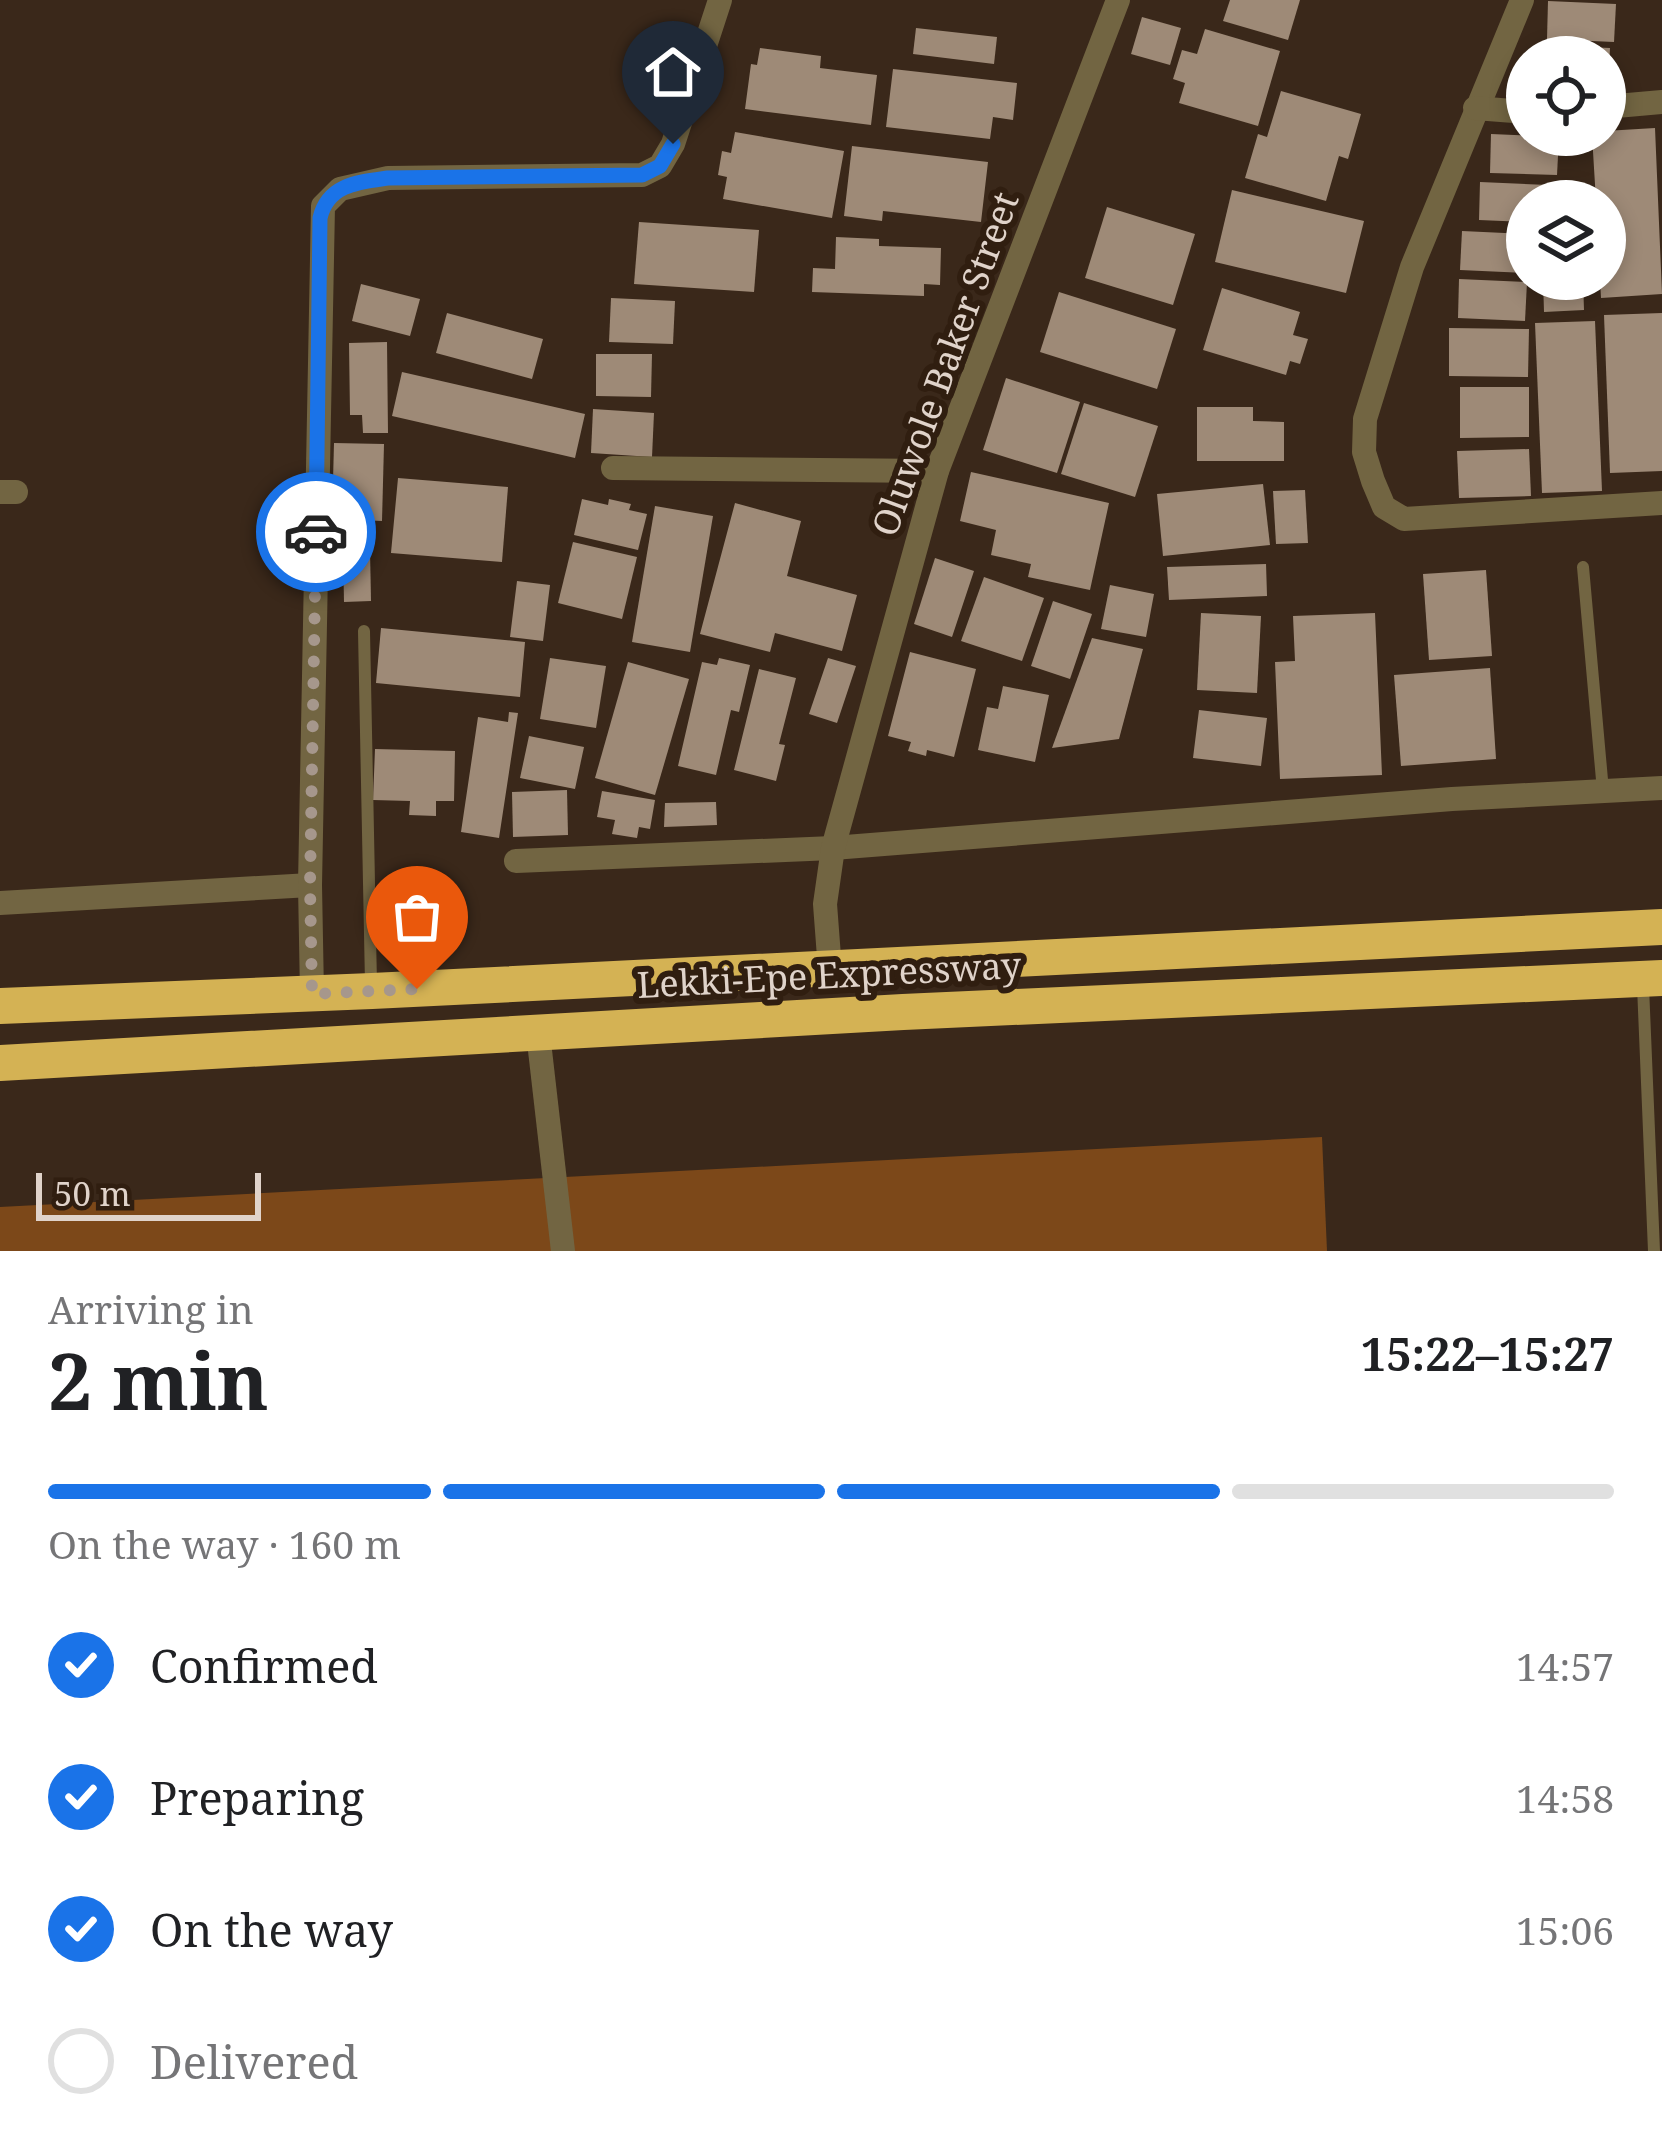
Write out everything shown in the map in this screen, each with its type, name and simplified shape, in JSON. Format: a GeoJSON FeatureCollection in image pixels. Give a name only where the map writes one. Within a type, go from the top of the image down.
{"type":"FeatureCollection","features":[{"type":"Feature","properties":{"kind":"highway","name":"Lekki-Epe Expressway"},"geometry":{"type":"LineString","coordinates":[[0,1006],[372,992],[1662,927]]}},
{"type":"Feature","properties":{"kind":"highway","name":"Lekki-Epe Expressway"},"geometry":{"type":"LineString","coordinates":[[0,1064],[1652,978]]}},
{"type":"Feature","properties":{"kind":"street"},"geometry":{"type":"LineString","coordinates":[[312,994],[323,206],[340,189],[388,178],[642,175],[660,166],[673,144],[720,0]]}},
{"type":"Feature","properties":{"kind":"street","name":"Oluwole Baker Street"},"geometry":{"type":"LineString","coordinates":[[830,970],[825,904],[833,848],[937,471],[1118,0]]}},
{"type":"Feature","properties":{"kind":"street"},"geometry":{"type":"LineString","coordinates":[[1522,0],[1412,267],[1365,419],[1364,452],[1384,507],[1404,519],[1662,503]]}},
{"type":"Feature","properties":{"kind":"street"},"geometry":{"type":"LineString","coordinates":[[1626,105],[1662,102]]}},
{"type":"Feature","properties":{"kind":"street"},"geometry":{"type":"LineString","coordinates":[[1475,108],[1506,110]]}},
{"type":"Feature","properties":{"kind":"street"},"geometry":{"type":"LineString","coordinates":[[613,468],[937,471]]}},
{"type":"Feature","properties":{"kind":"street"},"geometry":{"type":"LineString","coordinates":[[516,861],[833,848],[1451,799],[1662,788]]}},
{"type":"Feature","properties":{"kind":"street"},"geometry":{"type":"LineString","coordinates":[[0,903],[310,885]]}},
{"type":"Feature","properties":{"kind":"street"},"geometry":{"type":"LineString","coordinates":[[538,1033],[563,1251]]}},
{"type":"Feature","properties":{"kind":"lane"},"geometry":{"type":"LineString","coordinates":[[1582,567],[1603,791]]}},
{"type":"Feature","properties":{"kind":"lane"},"geometry":{"type":"LineString","coordinates":[[364,631],[372,992]]}},
{"type":"Feature","properties":{"kind":"lane"},"geometry":{"type":"LineString","coordinates":[[1652,978],[1654,1251]]}},
{"type":"Feature","properties":{"kind":"shaded area"},"geometry":{"type":"Polygon","coordinates":[[[1322,1137],[1327,1251],[0,1251],[0,1207],[1322,1137]]]}},
{"type":"Feature","properties":{"kind":"building"},"geometry":{"type":"Polygon","coordinates":[[[1230,0],[1300,0],[1288,40],[1223,21],[1230,0]]]}},
{"type":"Feature","properties":{"kind":"building"},"geometry":{"type":"Polygon","coordinates":[[[1548,1],[1616,4],[1614,36],[1547,36],[1548,1]]]}},
{"type":"Feature","properties":{"kind":"building"},"geometry":{"type":"Polygon","coordinates":[[[1142,17],[1181,28],[1170,65],[1131,54],[1142,17]]]}},
{"type":"Feature","properties":{"kind":"building"},"geometry":{"type":"Polygon","coordinates":[[[916,28],[997,37],[994,64],[913,54],[916,28]]]}},
{"type":"Feature","properties":{"kind":"building"},"geometry":{"type":"Polygon","coordinates":[[[1205,29],[1280,51],[1258,126],[1179,103],[1185,83],[1173,79],[1182,50],[1197,54],[1205,29]]]}},
{"type":"Feature","properties":{"kind":"building"},"geometry":{"type":"Polygon","coordinates":[[[760,48],[821,56],[820,68],[877,75],[871,125],[745,109],[751,64],[757,65],[760,48]]]}},
{"type":"Feature","properties":{"kind":"building"},"geometry":{"type":"Polygon","coordinates":[[[893,69],[1017,83],[1013,120],[993,117],[990,139],[886,127],[893,69]]]}},
{"type":"Feature","properties":{"kind":"building"},"geometry":{"type":"Polygon","coordinates":[[[1281,91],[1361,114],[1348,159],[1339,156],[1326,201],[1245,178],[1258,134],[1267,137],[1281,91]]]}},
{"type":"Feature","properties":{"kind":"building"},"geometry":{"type":"Polygon","coordinates":[[[1655,128],[1662,294],[1626,296],[1626,180],[1595,180],[1593,156],[1626,156],[1626,130],[1655,128]]]}},
{"type":"Feature","properties":{"kind":"building"},"geometry":{"type":"Polygon","coordinates":[[[735,132],[844,151],[832,218],[723,199],[727,177],[718,175],[722,151],[731,153],[735,132]]]}},
{"type":"Feature","properties":{"kind":"building"},"geometry":{"type":"Polygon","coordinates":[[[1491,134],[1506,135],[1506,156],[1558,156],[1557,175],[1490,173],[1491,134]]]}},
{"type":"Feature","properties":{"kind":"building"},"geometry":{"type":"Polygon","coordinates":[[[852,146],[988,162],[981,222],[883,211],[882,221],[844,216],[852,146]]]}},
{"type":"Feature","properties":{"kind":"building"},"geometry":{"type":"Polygon","coordinates":[[[1480,182],[1506,183],[1506,221],[1479,220],[1480,182]]]}},
{"type":"Feature","properties":{"kind":"building"},"geometry":{"type":"Polygon","coordinates":[[[1232,190],[1364,221],[1346,293],[1215,262],[1232,190]]]}},
{"type":"Feature","properties":{"kind":"building"},"geometry":{"type":"Polygon","coordinates":[[[1107,207],[1195,234],[1173,305],[1085,278],[1107,207]]]}},
{"type":"Feature","properties":{"kind":"building"},"geometry":{"type":"Polygon","coordinates":[[[639,222],[759,230],[754,292],[634,284],[639,222]]]}},
{"type":"Feature","properties":{"kind":"building"},"geometry":{"type":"Polygon","coordinates":[[[1462,231],[1506,233],[1506,272],[1460,270],[1462,231]]]}},
{"type":"Feature","properties":{"kind":"building"},"geometry":{"type":"Polygon","coordinates":[[[836,237],[879,239],[879,246],[941,248],[940,285],[924,284],[924,296],[812,292],[813,268],[835,269],[836,237]]]}},
{"type":"Feature","properties":{"kind":"building"},"geometry":{"type":"Polygon","coordinates":[[[1459,279],[1506,281],[1506,300],[1526,300],[1525,321],[1458,318],[1459,279]]]}},
{"type":"Feature","properties":{"kind":"building"},"geometry":{"type":"Polygon","coordinates":[[[361,284],[420,299],[410,336],[352,321],[361,284]]]}},
{"type":"Feature","properties":{"kind":"building"},"geometry":{"type":"Polygon","coordinates":[[[1222,288],[1300,312],[1293,335],[1308,339],[1300,364],[1290,361],[1286,375],[1203,350],[1222,288]]]}},
{"type":"Feature","properties":{"kind":"building"},"geometry":{"type":"Polygon","coordinates":[[[1059,292],[1176,329],[1157,389],[1040,352],[1059,292]]]}},
{"type":"Feature","properties":{"kind":"building"},"geometry":{"type":"Polygon","coordinates":[[[611,298],[675,301],[673,344],[609,342],[611,298]]]}},
{"type":"Feature","properties":{"kind":"building"},"geometry":{"type":"Polygon","coordinates":[[[1544,300],[1584,300],[1584,310],[1544,312],[1544,300]]]}},
{"type":"Feature","properties":{"kind":"building"},"geometry":{"type":"Polygon","coordinates":[[[447,313],[543,339],[532,379],[436,353],[447,313]]]}},
{"type":"Feature","properties":{"kind":"building"},"geometry":{"type":"Polygon","coordinates":[[[1662,313],[1662,471],[1610,473],[1604,315],[1662,313]]]}},
{"type":"Feature","properties":{"kind":"building"},"geometry":{"type":"Polygon","coordinates":[[[1595,321],[1602,491],[1542,493],[1535,323],[1595,321]]]}},
{"type":"Feature","properties":{"kind":"building"},"geometry":{"type":"Polygon","coordinates":[[[1449,328],[1529,329],[1528,377],[1449,376],[1449,328]]]}},
{"type":"Feature","properties":{"kind":"building"},"geometry":{"type":"Polygon","coordinates":[[[387,342],[388,433],[363,433],[362,415],[350,415],[349,343],[387,342]]]}},
{"type":"Feature","properties":{"kind":"building"},"geometry":{"type":"Polygon","coordinates":[[[596,354],[652,354],[651,397],[596,396],[596,354]]]}},
{"type":"Feature","properties":{"kind":"building"},"geometry":{"type":"Polygon","coordinates":[[[402,372],[585,414],[575,458],[392,416],[402,372]]]}},
{"type":"Feature","properties":{"kind":"building"},"geometry":{"type":"Polygon","coordinates":[[[1006,378],[1080,402],[1057,473],[983,450],[1006,378]]]}},
{"type":"Feature","properties":{"kind":"building"},"geometry":{"type":"Polygon","coordinates":[[[1460,387],[1529,387],[1529,437],[1460,438],[1460,387]]]}},
{"type":"Feature","properties":{"kind":"building"},"geometry":{"type":"Polygon","coordinates":[[[1084,403],[1158,426],[1135,497],[1061,474],[1084,403]]]}},
{"type":"Feature","properties":{"kind":"building"},"geometry":{"type":"Polygon","coordinates":[[[1197,407],[1253,407],[1253,421],[1284,422],[1284,461],[1197,461],[1197,407]]]}},
{"type":"Feature","properties":{"kind":"building"},"geometry":{"type":"Polygon","coordinates":[[[593,409],[654,413],[652,457],[591,453],[593,409]]]}},
{"type":"Feature","properties":{"kind":"building"},"geometry":{"type":"Polygon","coordinates":[[[334,443],[384,444],[382,521],[332,519],[334,443]]]}},
{"type":"Feature","properties":{"kind":"building"},"geometry":{"type":"Polygon","coordinates":[[[1529,449],[1531,496],[1459,498],[1457,451],[1529,449]]]}},
{"type":"Feature","properties":{"kind":"building"},"geometry":{"type":"Polygon","coordinates":[[[971,472],[1109,503],[1090,590],[1028,577],[1031,564],[991,555],[996,530],[960,521],[971,472]]]}},
{"type":"Feature","properties":{"kind":"building"},"geometry":{"type":"Polygon","coordinates":[[[398,478],[508,487],[502,562],[391,553],[398,478]]]}},
{"type":"Feature","properties":{"kind":"building"},"geometry":{"type":"Polygon","coordinates":[[[1263,484],[1270,545],[1163,556],[1157,494],[1263,484]]]}},
{"type":"Feature","properties":{"kind":"building"},"geometry":{"type":"Polygon","coordinates":[[[1305,490],[1308,543],[1276,544],[1273,491],[1305,490]]]}},
{"type":"Feature","properties":{"kind":"building"},"geometry":{"type":"Polygon","coordinates":[[[582,499],[631,504],[629,510],[647,514],[638,550],[574,535],[582,499]]]}},
{"type":"Feature","properties":{"kind":"building"},"geometry":{"type":"Polygon","coordinates":[[[735,503],[801,521],[787,576],[857,595],[842,651],[775,633],[770,652],[700,634],[735,503]]]}},
{"type":"Feature","properties":{"kind":"building"},"geometry":{"type":"Polygon","coordinates":[[[655,506],[713,516],[690,652],[632,642],[655,506]]]}},
{"type":"Feature","properties":{"kind":"building"},"geometry":{"type":"Polygon","coordinates":[[[573,542],[637,557],[622,619],[558,603],[573,542]]]}},
{"type":"Feature","properties":{"kind":"building"},"geometry":{"type":"Polygon","coordinates":[[[370,549],[371,601],[344,602],[343,550],[370,549]]]}},
{"type":"Feature","properties":{"kind":"building"},"geometry":{"type":"Polygon","coordinates":[[[935,558],[974,571],[952,637],[914,624],[935,558]]]}},
{"type":"Feature","properties":{"kind":"building"},"geometry":{"type":"Polygon","coordinates":[[[1266,564],[1267,596],[1169,600],[1167,567],[1266,564]]]}},
{"type":"Feature","properties":{"kind":"building"},"geometry":{"type":"Polygon","coordinates":[[[1486,570],[1492,656],[1429,660],[1423,574],[1486,570]]]}},
{"type":"Feature","properties":{"kind":"building"},"geometry":{"type":"Polygon","coordinates":[[[984,577],[1044,598],[1022,661],[961,641],[984,577]]]}},
{"type":"Feature","properties":{"kind":"building"},"geometry":{"type":"Polygon","coordinates":[[[517,581],[550,585],[543,641],[510,637],[517,581]]]}},
{"type":"Feature","properties":{"kind":"building"},"geometry":{"type":"Polygon","coordinates":[[[1110,585],[1154,594],[1146,637],[1101,629],[1110,585]]]}},
{"type":"Feature","properties":{"kind":"building"},"geometry":{"type":"Polygon","coordinates":[[[1053,601],[1092,614],[1070,679],[1031,666],[1053,601]]]}},
{"type":"Feature","properties":{"kind":"building"},"geometry":{"type":"Polygon","coordinates":[[[1201,613],[1261,616],[1257,693],[1197,690],[1201,613]]]}},
{"type":"Feature","properties":{"kind":"building"},"geometry":{"type":"Polygon","coordinates":[[[1375,613],[1382,775],[1280,779],[1275,662],[1295,661],[1293,616],[1375,613]]]}},
{"type":"Feature","properties":{"kind":"building"},"geometry":{"type":"Polygon","coordinates":[[[381,628],[525,642],[520,697],[376,683],[381,628]]]}},
{"type":"Feature","properties":{"kind":"building"},"geometry":{"type":"Polygon","coordinates":[[[1092,638],[1143,649],[1119,739],[1052,748],[1092,638]]]}},
{"type":"Feature","properties":{"kind":"building"},"geometry":{"type":"Polygon","coordinates":[[[910,652],[976,669],[954,757],[908,751],[911,742],[888,736],[910,652]]]}},
{"type":"Feature","properties":{"kind":"building"},"geometry":{"type":"Polygon","coordinates":[[[550,658],[606,666],[596,728],[540,719],[550,658]]]}},
{"type":"Feature","properties":{"kind":"building"},"geometry":{"type":"Polygon","coordinates":[[[719,658],[750,665],[739,712],[731,710],[716,775],[678,766],[702,662],[717,665],[719,658]]]}},
{"type":"Feature","properties":{"kind":"building"},"geometry":{"type":"Polygon","coordinates":[[[828,658],[856,666],[837,723],[809,714],[828,658]]]}},
{"type":"Feature","properties":{"kind":"building"},"geometry":{"type":"Polygon","coordinates":[[[628,662],[689,679],[655,795],[595,778],[628,662]]]}},
{"type":"Feature","properties":{"kind":"building"},"geometry":{"type":"Polygon","coordinates":[[[1490,668],[1496,759],[1401,766],[1394,675],[1490,668]]]}},
{"type":"Feature","properties":{"kind":"building"},"geometry":{"type":"Polygon","coordinates":[[[759,669],[796,678],[779,744],[785,745],[776,781],[734,770],[759,669]]]}},
{"type":"Feature","properties":{"kind":"building"},"geometry":{"type":"Polygon","coordinates":[[[1003,686],[1049,695],[1035,762],[978,750],[987,707],[998,709],[1003,686]]]}},
{"type":"Feature","properties":{"kind":"building"},"geometry":{"type":"Polygon","coordinates":[[[1199,710],[1267,718],[1261,766],[1193,758],[1199,710]]]}},
{"type":"Feature","properties":{"kind":"building"},"geometry":{"type":"Polygon","coordinates":[[[509,712],[518,713],[499,838],[461,832],[478,717],[508,722],[509,712]]]}},
{"type":"Feature","properties":{"kind":"building"},"geometry":{"type":"Polygon","coordinates":[[[529,736],[584,747],[575,789],[520,778],[529,736]]]}},
{"type":"Feature","properties":{"kind":"building"},"geometry":{"type":"Polygon","coordinates":[[[375,749],[455,751],[454,801],[436,801],[436,816],[409,815],[410,801],[373,800],[375,749]]]}},
{"type":"Feature","properties":{"kind":"building"},"geometry":{"type":"Polygon","coordinates":[[[567,790],[568,835],[513,837],[512,792],[567,790]]]}},
{"type":"Feature","properties":{"kind":"building"},"geometry":{"type":"Polygon","coordinates":[[[602,791],[655,800],[650,829],[639,827],[637,838],[612,834],[615,820],[597,817],[602,791]]]}},
{"type":"Feature","properties":{"kind":"building"},"geometry":{"type":"Polygon","coordinates":[[[716,802],[717,825],[664,827],[665,803],[716,802]]]}},
{"type":"Feature","properties":{"kind":"way so far"},"geometry":{"type":"LineString","coordinates":[[316,532],[312,994],[417,989]]}},
{"type":"Feature","properties":{"kind":"route"},"geometry":{"type":"LineString","coordinates":[[316,532],[320,218],[332,194],[357,182],[388,178],[642,175],[660,166],[673,144]]}}]}
